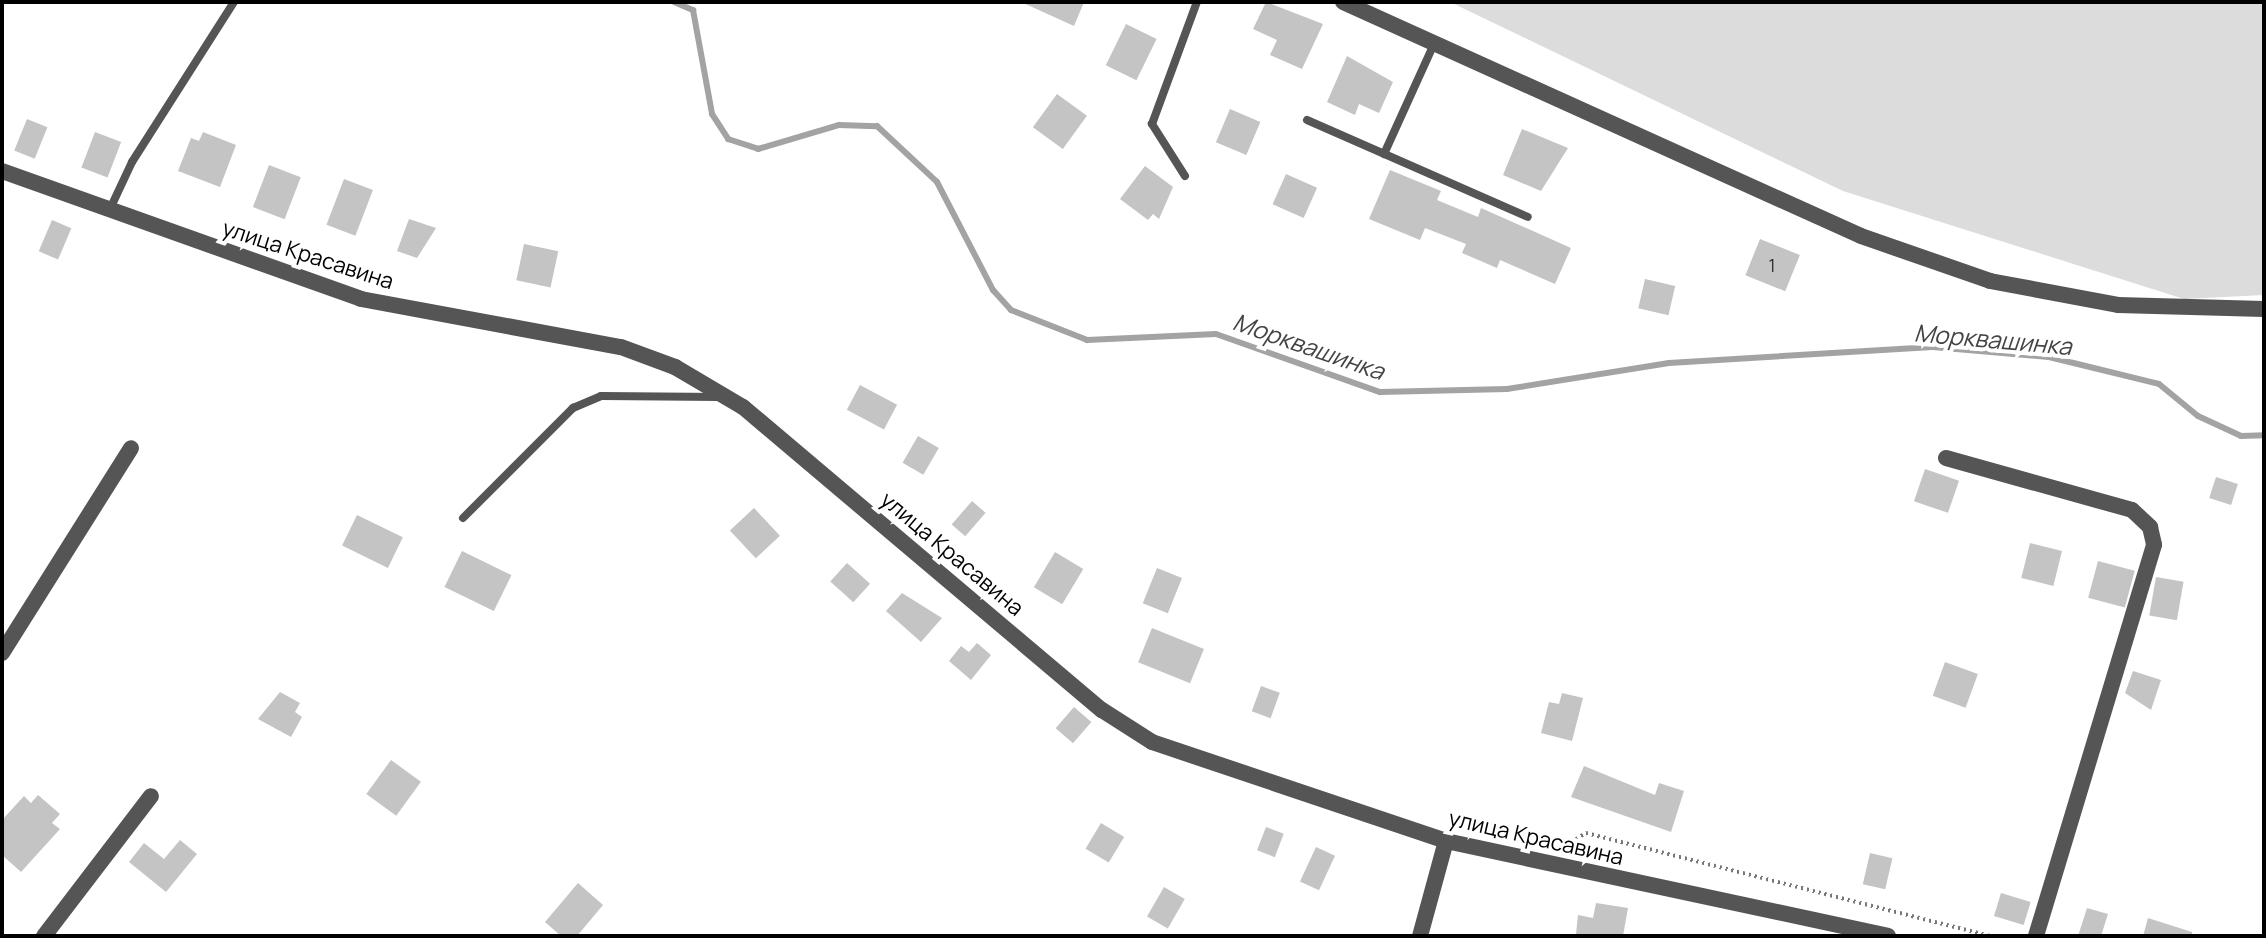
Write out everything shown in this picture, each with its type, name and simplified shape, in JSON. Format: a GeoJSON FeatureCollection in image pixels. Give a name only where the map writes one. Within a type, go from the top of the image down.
{"type":"FeatureCollection","features":[{"type":"Feature","properties":{"kind":"street"},"geometry":{"type":"LineString","coordinates":[[1343,2],[1861,236],[1990,281],[2118,305],[2264,309]]}},
{"type":"Feature","properties":{"kind":"street","name":"улица Красавина"},"geometry":{"type":"LineString","coordinates":[[2,171],[361,299],[621,347],[675,367],[725,397],[1102,710],[1152,742],[1446,841],[1821,930],[1888,936]]}},
{"type":"Feature","properties":{"kind":"street"},"geometry":{"type":"LineString","coordinates":[[2,653],[131,448]]}},
{"type":"Feature","properties":{"kind":"street"},"geometry":{"type":"LineString","coordinates":[[1946,458],[2132,510],[2150,527],[2154,545],[2036,936]]}},
{"type":"Feature","properties":{"kind":"street"},"geometry":{"type":"LineString","coordinates":[[44,936],[151,796]]}},
{"type":"Feature","properties":{"kind":"street"},"geometry":{"type":"LineString","coordinates":[[1420,936],[1446,841]]}},
{"type":"Feature","properties":{"kind":"lane"},"geometry":{"type":"LineString","coordinates":[[109,210],[132,162],[234,2]]}},
{"type":"Feature","properties":{"kind":"lane"},"geometry":{"type":"LineString","coordinates":[[1185,176],[1152,124],[1197,2]]}},
{"type":"Feature","properties":{"kind":"lane"},"geometry":{"type":"LineString","coordinates":[[1384,154],[1434,44]]}},
{"type":"Feature","properties":{"kind":"lane"},"geometry":{"type":"LineString","coordinates":[[1307,120],[1528,217]]}},
{"type":"Feature","properties":{"kind":"lane"},"geometry":{"type":"LineString","coordinates":[[463,518],[573,408],[601,396],[725,397]]}},
{"type":"Feature","properties":{"kind":"path"},"geometry":{"type":"LineString","coordinates":[[1540,862],[1586,833],[1989,936]]}},
{"type":"Feature","properties":{"kind":"shaded area"},"geometry":{"type":"Polygon","coordinates":[[[1450,2],[2264,2],[2264,295],[2184,299],[1843,191],[1450,2]]]}},
{"type":"Feature","properties":{"kind":"building"},"geometry":{"type":"Polygon","coordinates":[[[1021,2],[1084,2],[1074,26],[1021,2]]]}},
{"type":"Feature","properties":{"kind":"building"},"geometry":{"type":"Polygon","coordinates":[[[1266,2],[1323,24],[1302,69],[1270,55],[1277,40],[1253,29],[1266,2]]]}},
{"type":"Feature","properties":{"kind":"building"},"geometry":{"type":"Polygon","coordinates":[[[1126,24],[1157,39],[1136,80],[1106,65],[1126,24]]]}},
{"type":"Feature","properties":{"kind":"building"},"geometry":{"type":"Polygon","coordinates":[[[1347,56],[1393,82],[1379,113],[1359,104],[1355,115],[1327,102],[1347,56]]]}},
{"type":"Feature","properties":{"kind":"building"},"geometry":{"type":"Polygon","coordinates":[[[1057,94],[1087,116],[1063,149],[1033,127],[1057,94]]]}},
{"type":"Feature","properties":{"kind":"building"},"geometry":{"type":"Polygon","coordinates":[[[1230,109],[1260,122],[1246,155],[1216,142],[1230,109]]]}},
{"type":"Feature","properties":{"kind":"building"},"geometry":{"type":"Polygon","coordinates":[[[27,119],[47,127],[35,159],[14,151],[27,119]]]}},
{"type":"Feature","properties":{"kind":"building"},"geometry":{"type":"Polygon","coordinates":[[[1522,129],[1568,148],[1541,191],[1503,175],[1522,129]]]}},
{"type":"Feature","properties":{"kind":"building"},"geometry":{"type":"Polygon","coordinates":[[[95,132],[121,142],[108,178],[81,167],[95,132]]]}},
{"type":"Feature","properties":{"kind":"building"},"geometry":{"type":"Polygon","coordinates":[[[203,132],[236,145],[220,187],[178,171],[191,138],[199,141],[203,132]]]}},
{"type":"Feature","properties":{"kind":"building"},"geometry":{"type":"Polygon","coordinates":[[[269,165],[301,177],[285,219],[253,207],[269,165]]]}},
{"type":"Feature","properties":{"kind":"building"},"geometry":{"type":"Polygon","coordinates":[[[1145,166],[1173,187],[1159,219],[1153,214],[1148,220],[1120,199],[1145,166]]]}},
{"type":"Feature","properties":{"kind":"building"},"geometry":{"type":"Polygon","coordinates":[[[1390,170],[1441,191],[1437,200],[1478,217],[1481,208],[1571,248],[1555,284],[1500,260],[1497,268],[1462,253],[1466,244],[1425,228],[1420,240],[1369,219],[1390,170]]]}},
{"type":"Feature","properties":{"kind":"building"},"geometry":{"type":"Polygon","coordinates":[[[1286,174],[1317,188],[1304,218],[1273,204],[1286,174]]]}},
{"type":"Feature","properties":{"kind":"building"},"geometry":{"type":"Polygon","coordinates":[[[344,179],[373,190],[355,236],[326,225],[344,179]]]}},
{"type":"Feature","properties":{"kind":"building"},"geometry":{"type":"Polygon","coordinates":[[[409,219],[436,228],[417,258],[397,251],[409,219]]]}},
{"type":"Feature","properties":{"kind":"building"},"geometry":{"type":"Polygon","coordinates":[[[52,220],[71,228],[58,260],[39,251],[52,220]]]}},
{"type":"Feature","properties":{"kind":"building"},"geometry":{"type":"Polygon","coordinates":[[[1760,239],[1800,255],[1785,291],[1745,275],[1760,239]]]}},
{"type":"Feature","properties":{"kind":"building"},"geometry":{"type":"Polygon","coordinates":[[[524,244],[558,251],[551,287],[516,280],[524,244]]]}},
{"type":"Feature","properties":{"kind":"building"},"geometry":{"type":"Polygon","coordinates":[[[1645,279],[1675,286],[1668,315],[1638,308],[1645,279]]]}},
{"type":"Feature","properties":{"kind":"building"},"geometry":{"type":"Polygon","coordinates":[[[860,385],[897,405],[884,429],[847,410],[860,385]]]}},
{"type":"Feature","properties":{"kind":"building"},"geometry":{"type":"Polygon","coordinates":[[[918,436],[939,448],[923,475],[902,463],[918,436]]]}},
{"type":"Feature","properties":{"kind":"building"},"geometry":{"type":"Polygon","coordinates":[[[1925,469],[1959,481],[1948,513],[1914,501],[1925,469]]]}},
{"type":"Feature","properties":{"kind":"building"},"geometry":{"type":"Polygon","coordinates":[[[2216,477],[2238,484],[2231,505],[2209,498],[2216,477]]]}},
{"type":"Feature","properties":{"kind":"building"},"geometry":{"type":"Polygon","coordinates":[[[972,501],[986,513],[965,536],[952,524],[972,501]]]}},
{"type":"Feature","properties":{"kind":"building"},"geometry":{"type":"Polygon","coordinates":[[[754,508],[780,536],[756,558],[730,531],[754,508]]]}},
{"type":"Feature","properties":{"kind":"building"},"geometry":{"type":"Polygon","coordinates":[[[357,515],[403,537],[388,568],[342,546],[357,515]]]}},
{"type":"Feature","properties":{"kind":"building"},"geometry":{"type":"Polygon","coordinates":[[[2030,543],[2062,551],[2053,586],[2021,578],[2030,543]]]}},
{"type":"Feature","properties":{"kind":"building"},"geometry":{"type":"Polygon","coordinates":[[[462,551],[511,575],[494,611],[444,587],[462,551]]]}},
{"type":"Feature","properties":{"kind":"building"},"geometry":{"type":"Polygon","coordinates":[[[1055,552],[1083,569],[1062,604],[1034,587],[1055,552]]]}},
{"type":"Feature","properties":{"kind":"building"},"geometry":{"type":"Polygon","coordinates":[[[2098,561],[2135,571],[2125,608],[2088,598],[2098,561]]]}},
{"type":"Feature","properties":{"kind":"building"},"geometry":{"type":"Polygon","coordinates":[[[847,563],[870,584],[853,602],[830,582],[847,563]]]}},
{"type":"Feature","properties":{"kind":"building"},"geometry":{"type":"Polygon","coordinates":[[[1157,568],[1182,578],[1168,613],[1143,603],[1157,568]]]}},
{"type":"Feature","properties":{"kind":"building"},"geometry":{"type":"Polygon","coordinates":[[[2156,577],[2184,582],[2177,620],[2149,615],[2156,577]]]}},
{"type":"Feature","properties":{"kind":"building"},"geometry":{"type":"Polygon","coordinates":[[[902,593],[942,618],[921,642],[886,611],[902,593]]]}},
{"type":"Feature","properties":{"kind":"building"},"geometry":{"type":"Polygon","coordinates":[[[1152,628],[1204,649],[1190,683],[1138,662],[1152,628]]]}},
{"type":"Feature","properties":{"kind":"building"},"geometry":{"type":"Polygon","coordinates":[[[977,643],[991,655],[971,680],[949,661],[961,646],[969,652],[977,643]]]}},
{"type":"Feature","properties":{"kind":"building"},"geometry":{"type":"Polygon","coordinates":[[[1945,662],[1978,674],[1966,708],[1933,696],[1945,662]]]}},
{"type":"Feature","properties":{"kind":"building"},"geometry":{"type":"Polygon","coordinates":[[[2133,671],[2161,680],[2151,710],[2125,693],[2133,671]]]}},
{"type":"Feature","properties":{"kind":"building"},"geometry":{"type":"Polygon","coordinates":[[[1261,686],[1280,693],[1271,718],[1252,711],[1261,686]]]}},
{"type":"Feature","properties":{"kind":"building"},"geometry":{"type":"Polygon","coordinates":[[[280,692],[300,703],[295,712],[302,717],[291,737],[258,719],[280,692]]]}},
{"type":"Feature","properties":{"kind":"building"},"geometry":{"type":"Polygon","coordinates":[[[1562,693],[1583,698],[1572,741],[1541,733],[1549,702],[1559,704],[1562,693]]]}},
{"type":"Feature","properties":{"kind":"building"},"geometry":{"type":"Polygon","coordinates":[[[1074,707],[1091,722],[1073,743],[1056,728],[1074,707]]]}},
{"type":"Feature","properties":{"kind":"building"},"geometry":{"type":"Polygon","coordinates":[[[391,760],[421,782],[396,816],[366,794],[391,760]]]}},
{"type":"Feature","properties":{"kind":"building"},"geometry":{"type":"Polygon","coordinates":[[[1584,766],[1655,795],[1659,783],[1684,791],[1671,832],[1571,797],[1584,766]]]}},
{"type":"Feature","properties":{"kind":"building"},"geometry":{"type":"Polygon","coordinates":[[[38,795],[60,814],[52,823],[60,829],[21,872],[2,855],[2,820],[24,796],[31,803],[38,795]]]}},
{"type":"Feature","properties":{"kind":"building"},"geometry":{"type":"Polygon","coordinates":[[[1101,823],[1124,837],[1109,863],[1086,849],[1101,823]]]}},
{"type":"Feature","properties":{"kind":"building"},"geometry":{"type":"Polygon","coordinates":[[[1266,827],[1284,834],[1275,857],[1257,850],[1266,827]]]}},
{"type":"Feature","properties":{"kind":"building"},"geometry":{"type":"Polygon","coordinates":[[[180,840],[197,854],[166,892],[129,862],[144,843],[164,859],[180,840]]]}},
{"type":"Feature","properties":{"kind":"building"},"geometry":{"type":"Polygon","coordinates":[[[1316,847],[1335,856],[1319,890],[1300,881],[1316,847]]]}},
{"type":"Feature","properties":{"kind":"building"},"geometry":{"type":"Polygon","coordinates":[[[1870,853],[1892,858],[1885,889],[1863,884],[1870,853]]]}},
{"type":"Feature","properties":{"kind":"building"},"geometry":{"type":"Polygon","coordinates":[[[578,883],[603,905],[577,936],[561,936],[545,922],[578,883]]]}},
{"type":"Feature","properties":{"kind":"building"},"geometry":{"type":"Polygon","coordinates":[[[1164,887],[1185,899],[1168,928],[1147,916],[1164,887]]]}},
{"type":"Feature","properties":{"kind":"building"},"geometry":{"type":"Polygon","coordinates":[[[2001,893],[2031,902],[2024,925],[1994,916],[2001,893]]]}},
{"type":"Feature","properties":{"kind":"building"},"geometry":{"type":"Polygon","coordinates":[[[1596,903],[1628,908],[1623,936],[1576,934],[1578,915],[1593,918],[1596,903]]]}},
{"type":"Feature","properties":{"kind":"building"},"geometry":{"type":"Polygon","coordinates":[[[2087,908],[2108,914],[2101,936],[2078,936],[2087,908]]]}},
{"type":"Feature","properties":{"kind":"building"},"geometry":{"type":"Polygon","coordinates":[[[2148,918],[2192,932],[2192,936],[2143,936],[2148,918]]]}},
{"type":"Feature","properties":{"kind":"waterway","name":"Морквашинка"},"geometry":{"type":"LineString","coordinates":[[674,2],[693,10],[712,114],[728,139],[758,149],[839,125],[877,126],[937,182],[993,290],[1011,310],[1087,340],[1216,334],[1380,392],[1507,389],[1669,363],[1933,347],[2049,357],[2159,384],[2198,416],[2241,436],[2264,435]]}}]}
